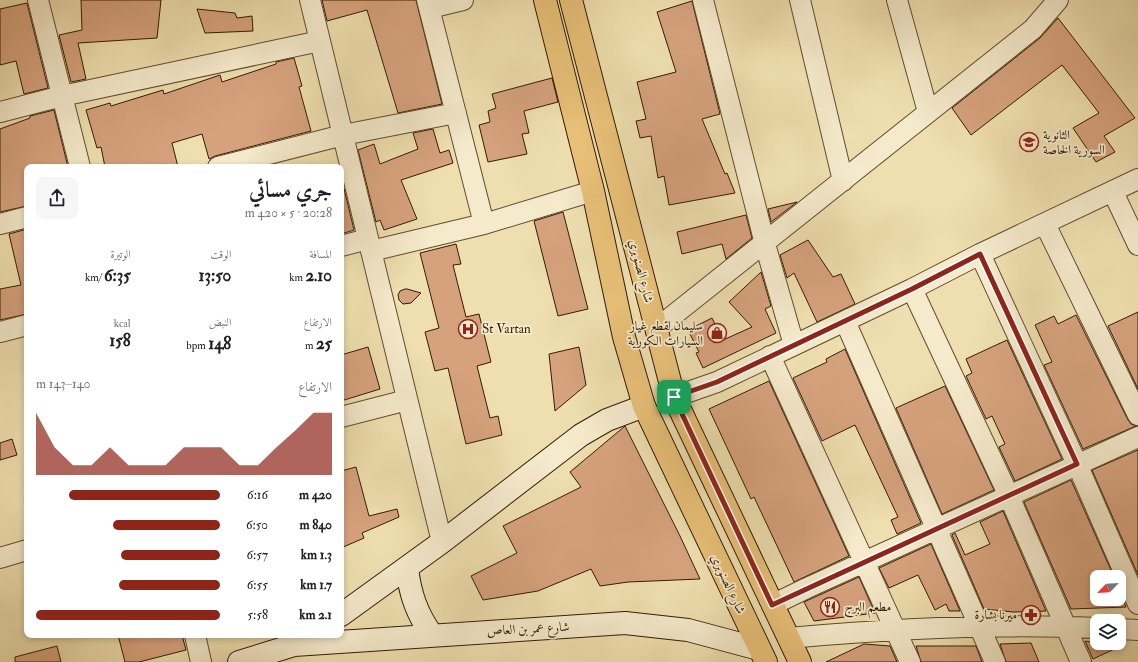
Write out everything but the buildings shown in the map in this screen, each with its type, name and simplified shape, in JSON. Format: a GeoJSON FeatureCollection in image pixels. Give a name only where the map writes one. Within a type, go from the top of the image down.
{"type":"FeatureCollection","features":[{"type":"Feature","properties":{"kind":"main road","name":"شارع الصنوبري"},"geometry":{"type":"LineString","coordinates":[[545,0],[593,191],[624,337],[644,406],[763,656]]}},
{"type":"Feature","properties":{"kind":"main road","name":"شارع الصنوبري"},"geometry":{"type":"LineString","coordinates":[[571,0],[674,397],[800,662]]}},
{"type":"Feature","properties":{"kind":"main road"},"geometry":{"type":"LineString","coordinates":[[644,406],[674,397]]}},
{"type":"Feature","properties":{"kind":"street"},"geometry":{"type":"LineString","coordinates":[[38,0],[79,164]]}},
{"type":"Feature","properties":{"kind":"street"},"geometry":{"type":"LineString","coordinates":[[310,0],[442,542]]}},
{"type":"Feature","properties":{"kind":"street"},"geometry":{"type":"LineString","coordinates":[[463,0],[428,4],[484,224]]}},
{"type":"Feature","properties":{"kind":"street"},"geometry":{"type":"LineString","coordinates":[[703,0],[765,244],[794,345]]}},
{"type":"Feature","properties":{"kind":"street"},"geometry":{"type":"LineString","coordinates":[[800,0],[843,181]]}},
{"type":"Feature","properties":{"kind":"street"},"geometry":{"type":"LineString","coordinates":[[897,0],[928,112]]}},
{"type":"Feature","properties":{"kind":"street"},"geometry":{"type":"LineString","coordinates":[[656,329],[765,244],[1033,29],[1058,0]]}},
{"type":"Feature","properties":{"kind":"street"},"geometry":{"type":"LineString","coordinates":[[0,112],[62,96],[320,41]]}},
{"type":"Feature","properties":{"kind":"street"},"geometry":{"type":"LineString","coordinates":[[230,164],[343,136],[456,113]]}},
{"type":"Feature","properties":{"kind":"street"},"geometry":{"type":"LineString","coordinates":[[674,397],[717,382],[912,289],[980,254],[1138,180]]}},
{"type":"Feature","properties":{"kind":"street"},"geometry":{"type":"LineString","coordinates":[[344,246],[370,245],[484,224],[593,191]]}},
{"type":"Feature","properties":{"kind":"street"},"geometry":{"type":"LineString","coordinates":[[1113,192],[1138,245]]}},
{"type":"Feature","properties":{"kind":"street"},"geometry":{"type":"LineString","coordinates":[[0,224],[24,218]]}},
{"type":"Feature","properties":{"kind":"street"},"geometry":{"type":"LineString","coordinates":[[1045,224],[1138,415]]}},
{"type":"Feature","properties":{"kind":"street"},"geometry":{"type":"LineString","coordinates":[[980,254],[1077,464],[1138,604]]}},
{"type":"Feature","properties":{"kind":"street"},"geometry":{"type":"LineString","coordinates":[[912,289],[1009,496],[1081,662]]}},
{"type":"Feature","properties":{"kind":"street"},"geometry":{"type":"LineString","coordinates":[[845,321],[995,662]]}},
{"type":"Feature","properties":{"kind":"street"},"geometry":{"type":"LineString","coordinates":[[0,332],[24,327]]}},
{"type":"Feature","properties":{"kind":"street"},"geometry":{"type":"LineString","coordinates":[[770,356],[910,662]]}},
{"type":"Feature","properties":{"kind":"street"},"geometry":{"type":"LineString","coordinates":[[344,416],[407,400]]}},
{"type":"Feature","properties":{"kind":"street"},"geometry":{"type":"LineString","coordinates":[[344,613],[442,542],[581,435],[607,420],[644,406]]}},
{"type":"Feature","properties":{"kind":"street"},"geometry":{"type":"LineString","coordinates":[[772,605],[1138,437]]}},
{"type":"Feature","properties":{"kind":"street"},"geometry":{"type":"LineString","coordinates":[[0,558],[24,551]]}},
{"type":"Feature","properties":{"kind":"street"},"geometry":{"type":"LineString","coordinates":[[407,568],[409,582],[417,610],[432,635]]}},
{"type":"Feature","properties":{"kind":"street","name":"شارع عمر بن العاص"},"geometry":{"type":"LineString","coordinates":[[344,637],[432,635],[625,624],[688,630],[763,656]]}},
{"type":"Feature","properties":{"kind":"street"},"geometry":{"type":"LineString","coordinates":[[788,638],[980,627],[1065,626],[1090,628]]}},
{"type":"Feature","properties":{"kind":"street"},"geometry":{"type":"LineString","coordinates":[[1126,629],[1138,630]]}},
{"type":"Feature","properties":{"kind":"street"},"geometry":{"type":"LineString","coordinates":[[196,638],[201,662]]}},
{"type":"Feature","properties":{"kind":"street","name":"شارع عمر بن العاص"},"geometry":{"type":"LineString","coordinates":[[239,662],[298,638]]}},
{"type":"Feature","properties":{"kind":"place","name":"الثانوية السورية الخاصة"},"geometry":{"type":"Point","coordinates":[1029,142]}},
{"type":"Feature","properties":{"kind":"place","name":"St Vartan"},"geometry":{"type":"Point","coordinates":[468,329]}},
{"type":"Feature","properties":{"kind":"place","name":"سليمان لقطع غيار السيارات الكورية"},"geometry":{"type":"Point","coordinates":[717,333]}},
{"type":"Feature","properties":{"kind":"place","name":"مطعم البرج"},"geometry":{"type":"Point","coordinates":[830,607]}},
{"type":"Feature","properties":{"kind":"place","name":"ميرنا بشارة"},"geometry":{"type":"Point","coordinates":[1031,615]}},
{"type":"Feature","properties":{"kind":"route"},"geometry":{"type":"LineString","coordinates":[[980,254],[1077,464],[772,605],[674,397],[717,382],[912,289],[980,254]]}}]}
